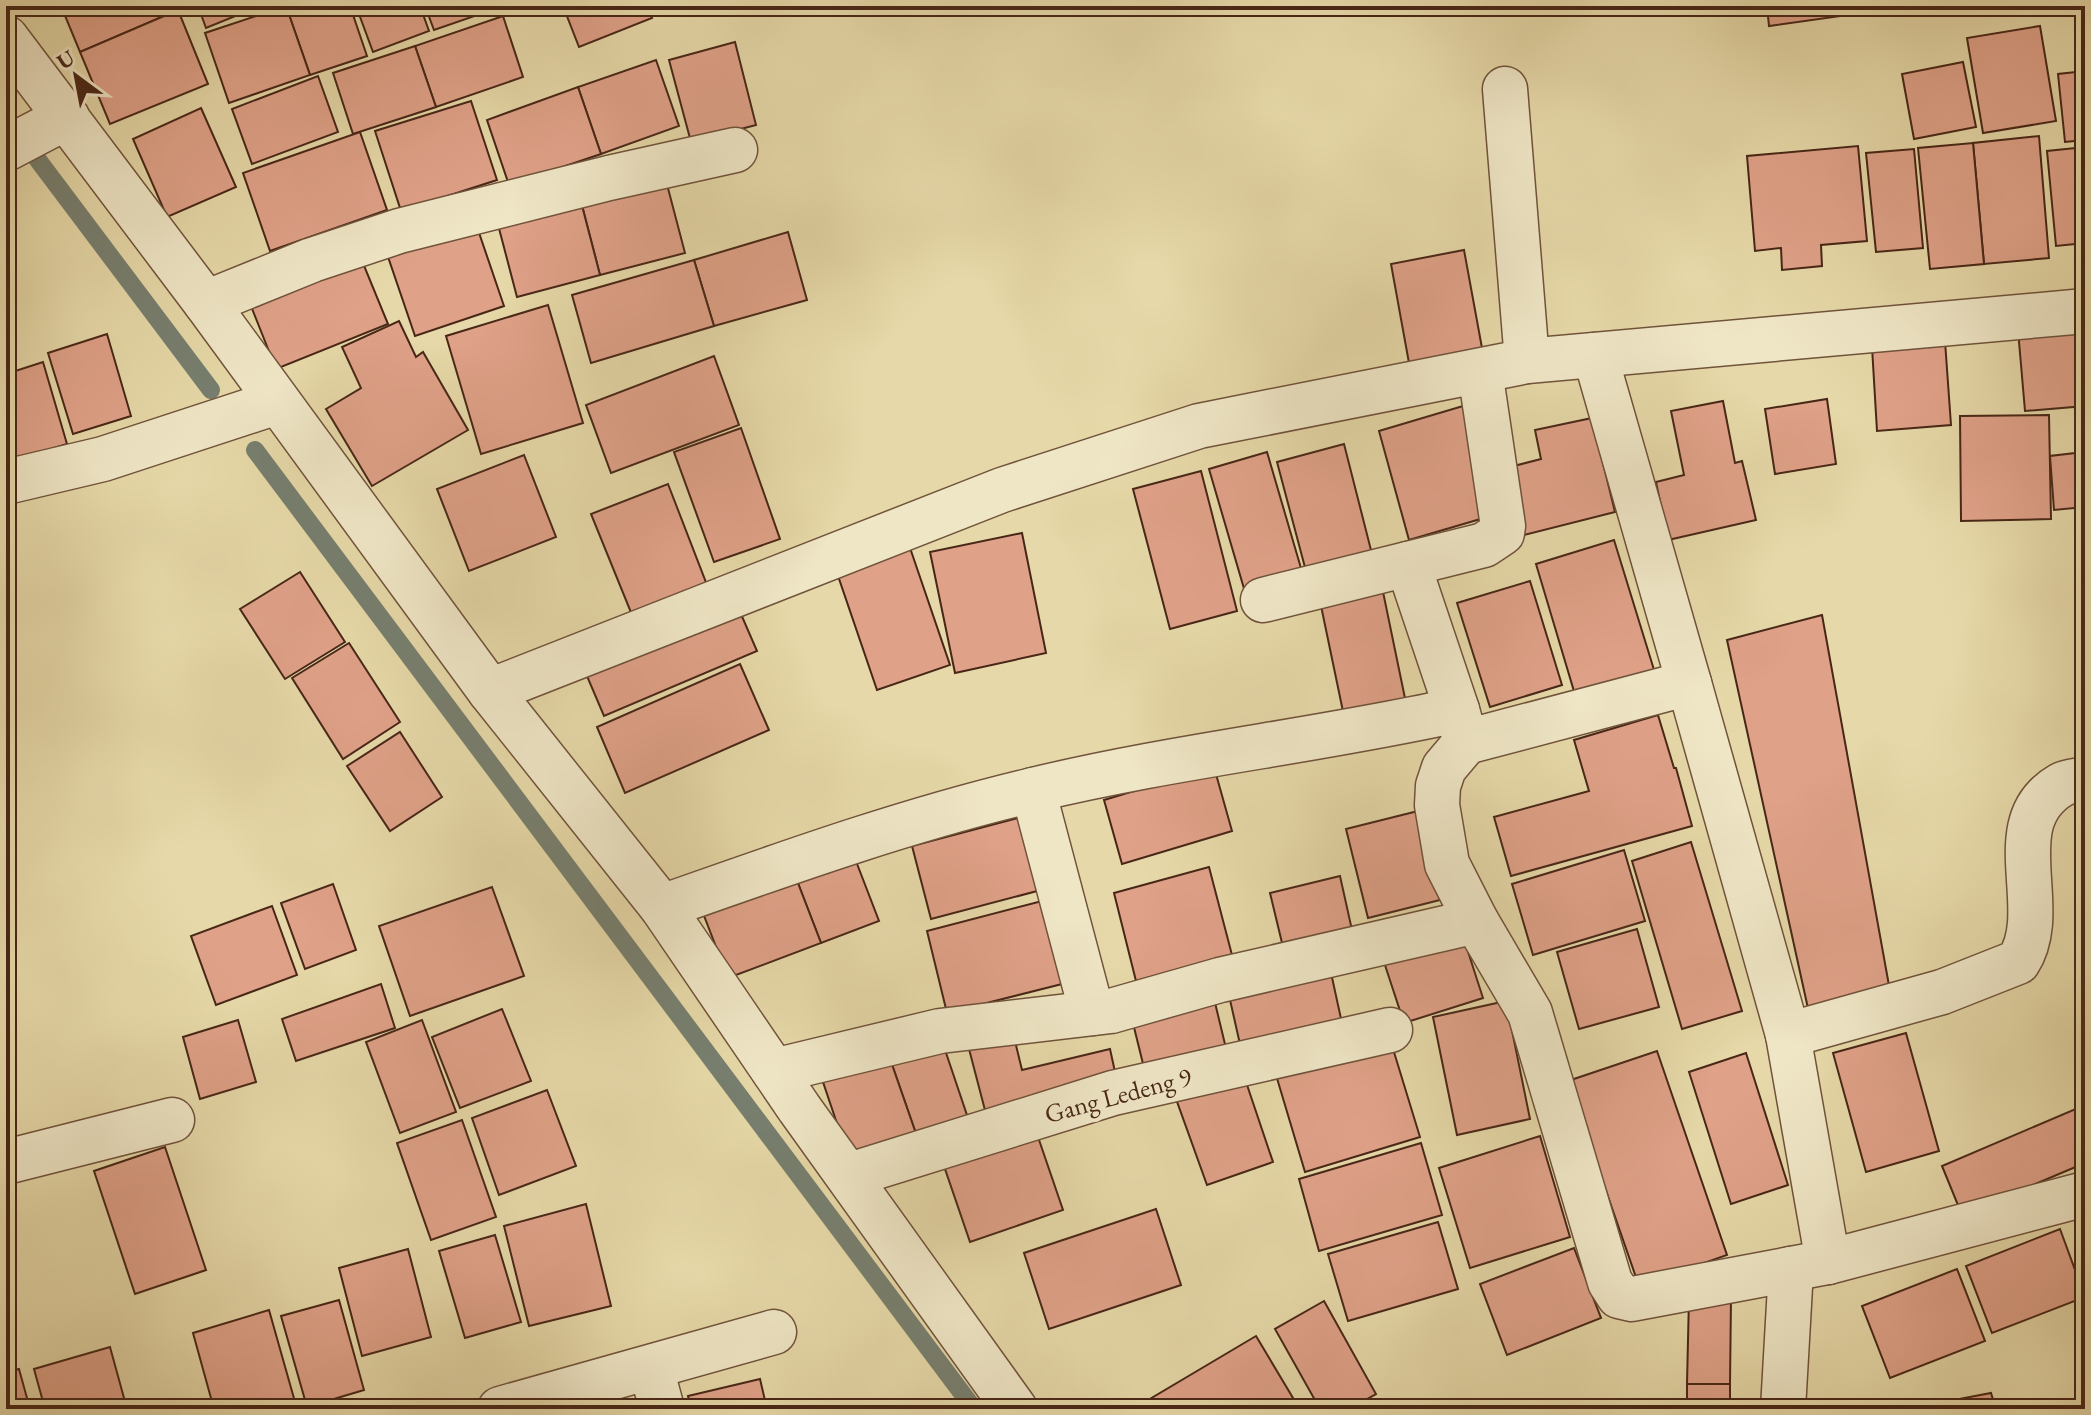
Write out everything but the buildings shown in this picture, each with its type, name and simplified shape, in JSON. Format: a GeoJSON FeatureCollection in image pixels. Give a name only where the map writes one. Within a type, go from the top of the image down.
{"type":"FeatureCollection","features":[{"type":"Feature","properties":{"kind":"street"},"geometry":{"type":"LineString","coordinates":[[6,38],[206,303],[490,691],[662,907],[934,1299],[1015,1409]]}},
{"type":"Feature","properties":{"kind":"street"},"geometry":{"type":"LineString","coordinates":[[1505,89],[1527,361]]}},
{"type":"Feature","properties":{"kind":"street"},"geometry":{"type":"LineString","coordinates":[[6,149],[67,117]]}},
{"type":"Feature","properties":{"kind":"street"},"geometry":{"type":"LineString","coordinates":[[206,303],[312,260],[399,231],[735,150]]}},
{"type":"Feature","properties":{"kind":"street"},"geometry":{"type":"LineString","coordinates":[[490,691],[1002,490],[1199,426],[1527,361],[2085,311]]}},
{"type":"Feature","properties":{"kind":"street"},"geometry":{"type":"LineString","coordinates":[[1595,355],[1788,1035],[1810,1266],[1785,1341],[1783,1409]]}},
{"type":"Feature","properties":{"kind":"street"},"geometry":{"type":"LineString","coordinates":[[1263,600],[1484,545],[1502,533],[1480,371]]}},
{"type":"Feature","properties":{"kind":"street"},"geometry":{"type":"LineString","coordinates":[[6,482],[103,459],[277,402]]}},
{"type":"Feature","properties":{"kind":"street"},"geometry":{"type":"LineString","coordinates":[[1408,564],[1462,726],[1438,786],[1437,805],[1447,864],[1476,921],[1530,1013],[1610,1282],[1619,1296],[1632,1299],[1810,1266],[2085,1194]]}},
{"type":"Feature","properties":{"kind":"street"},"geometry":{"type":"LineString","coordinates":[[662,907],[849,841],[1033,790],[1197,757],[1373,728],[1462,726],[1689,683]]}},
{"type":"Feature","properties":{"kind":"street"},"geometry":{"type":"LineString","coordinates":[[1788,1035],[1950,990],[2018,962],[2025,952],[2031,919],[2028,835],[2032,816],[2062,784],[2085,779]]}},
{"type":"Feature","properties":{"kind":"street"},"geometry":{"type":"LineString","coordinates":[[1033,790],[1092,1013]]}},
{"type":"Feature","properties":{"kind":"street"},"geometry":{"type":"LineString","coordinates":[[774,1071],[929,1033],[1111,1011],[1220,980],[1476,921]]}},
{"type":"Feature","properties":{"kind":"street","name":"Gang Ledeng 9"},"geometry":{"type":"LineString","coordinates":[[850,1175],[1113,1093],[1390,1030]]}},
{"type":"Feature","properties":{"kind":"street"},"geometry":{"type":"LineString","coordinates":[[6,1162],[172,1120]]}},
{"type":"Feature","properties":{"kind":"street"},"geometry":{"type":"LineString","coordinates":[[500,1409],[657,1389],[774,1332]]}},
{"type":"Feature","properties":{"kind":"waterway"},"geometry":{"type":"LineString","coordinates":[[32,152],[211,390]]}},
{"type":"Feature","properties":{"kind":"waterway"},"geometry":{"type":"LineString","coordinates":[[255,450],[974,1409]]}}]}
